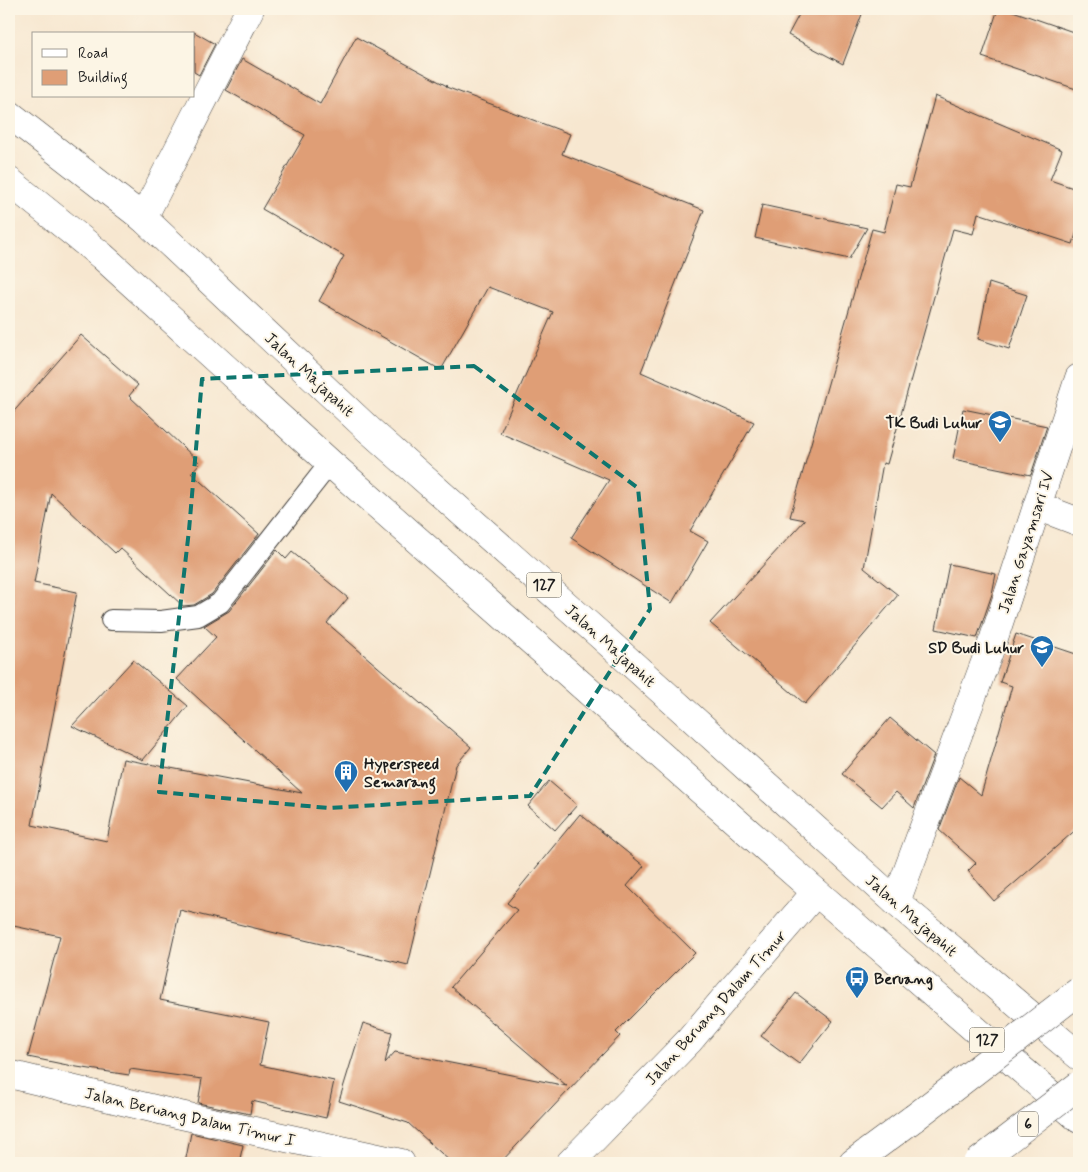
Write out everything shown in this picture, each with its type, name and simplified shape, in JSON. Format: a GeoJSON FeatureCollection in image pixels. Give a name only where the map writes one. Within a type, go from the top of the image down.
{"type":"FeatureCollection","features":[{"type":"Feature","properties":{"kind":"main road"},"geometry":{"type":"LineString","coordinates":[[143,218],[250,9]]}},
{"type":"Feature","properties":{"kind":"main road","name":"Jalan Majapahit"},"geometry":{"type":"LineString","coordinates":[[9,114],[143,218],[368,429],[896,902],[1079,1056]]}},
{"type":"Feature","properties":{"kind":"main road","name":"127"},"geometry":{"type":"LineString","coordinates":[[9,181],[102,256],[330,463],[816,892],[1079,1118]]}},
{"type":"Feature","properties":{"kind":"main road","name":"Jalan Gayamsari IV"},"geometry":{"type":"LineString","coordinates":[[896,902],[993,640],[1079,378]]}},
{"type":"Feature","properties":{"kind":"main road"},"geometry":{"type":"LineString","coordinates":[[1037,506],[1079,522]]}},
{"type":"Feature","properties":{"kind":"main road","name":"Jalan Beruang Dalam Timur"},"geometry":{"type":"LineString","coordinates":[[570,1163],[689,1041],[816,892]]}},
{"type":"Feature","properties":{"kind":"main road"},"geometry":{"type":"LineString","coordinates":[[853,1163],[1079,992]]}},
{"type":"Feature","properties":{"kind":"main road","name":"Jalan Beruang Dalam Timur I"},"geometry":{"type":"LineString","coordinates":[[9,1074],[185,1116],[400,1163]]}},
{"type":"Feature","properties":{"kind":"main road","name":"6"},"geometry":{"type":"LineString","coordinates":[[977,1163],[1079,1085]]}},
{"type":"Feature","properties":{"kind":"lane"},"geometry":{"type":"LineString","coordinates":[[112,620],[162,621],[198,616],[220,603],[330,463]]}},
{"type":"Feature","properties":{"kind":"highlighted area"},"geometry":{"type":"Polygon","coordinates":[[[474,366],[638,488],[650,609],[530,796],[328,808],[159,792],[189,530],[202,379],[474,366]]]}},
{"type":"Feature","properties":{"kind":"building"},"geometry":{"type":"Polygon","coordinates":[[[802,9],[864,9],[843,64],[788,35],[802,9]]]}},
{"type":"Feature","properties":{"kind":"building"},"geometry":{"type":"Polygon","coordinates":[[[998,9],[1007,9],[1079,34],[1079,90],[982,57],[998,9]]]}},
{"type":"Feature","properties":{"kind":"building"},"geometry":{"type":"Polygon","coordinates":[[[195,33],[215,44],[199,75],[195,73],[195,33]]]}},
{"type":"Feature","properties":{"kind":"building"},"geometry":{"type":"Polygon","coordinates":[[[356,37],[446,87],[570,134],[562,154],[704,210],[641,372],[754,422],[690,531],[708,541],[672,603],[571,538],[609,480],[500,433],[553,312],[488,287],[441,370],[319,301],[344,256],[262,209],[305,135],[226,90],[242,59],[320,104],[356,37]]]}},
{"type":"Feature","properties":{"kind":"building"},"geometry":{"type":"Polygon","coordinates":[[[935,96],[1062,150],[1050,180],[1079,190],[1079,224],[1073,244],[978,213],[973,234],[953,229],[887,464],[883,463],[864,568],[898,595],[805,704],[710,623],[805,520],[790,517],[872,229],[884,232],[896,184],[910,187],[935,96]]]}},
{"type":"Feature","properties":{"kind":"building"},"geometry":{"type":"Polygon","coordinates":[[[762,205],[867,228],[849,259],[755,238],[762,205]]]}},
{"type":"Feature","properties":{"kind":"building"},"geometry":{"type":"Polygon","coordinates":[[[989,283],[1027,295],[1009,349],[978,339],[989,283]]]}},
{"type":"Feature","properties":{"kind":"building"},"geometry":{"type":"Polygon","coordinates":[[[81,335],[138,385],[129,396],[200,463],[191,473],[259,534],[212,594],[194,605],[183,606],[120,548],[115,553],[51,493],[34,583],[77,592],[32,825],[107,841],[123,759],[302,793],[177,679],[216,637],[204,626],[229,611],[277,550],[286,559],[292,552],[348,598],[327,623],[471,747],[456,765],[408,965],[180,910],[160,1000],[269,1022],[260,1065],[334,1081],[326,1118],[252,1101],[250,1114],[198,1103],[202,1079],[130,1069],[129,1075],[28,1057],[60,936],[9,925],[9,417],[81,335]]]}},
{"type":"Feature","properties":{"kind":"building","name":"TK Budi Luhur"},"geometry":{"type":"Polygon","coordinates":[[[963,409],[1047,426],[1031,475],[953,459],[963,409]]]}},
{"type":"Feature","properties":{"kind":"building"},"geometry":{"type":"Polygon","coordinates":[[[949,564],[996,574],[992,594],[977,638],[936,629],[949,564]]]}},
{"type":"Feature","properties":{"kind":"building"},"geometry":{"type":"Polygon","coordinates":[[[1016,634],[1079,655],[1079,827],[994,901],[968,871],[976,863],[939,830],[959,777],[981,795],[1012,686],[1000,682],[1016,634]]]}},
{"type":"Feature","properties":{"kind":"building"},"geometry":{"type":"Polygon","coordinates":[[[133,660],[188,706],[143,760],[72,726],[133,660]]]}},
{"type":"Feature","properties":{"kind":"building"},"geometry":{"type":"Polygon","coordinates":[[[890,718],[934,755],[914,808],[896,792],[882,807],[842,774],[890,718]]]}},
{"type":"Feature","properties":{"kind":"building"},"geometry":{"type":"Polygon","coordinates":[[[549,781],[577,805],[555,830],[528,806],[549,781]]]}},
{"type":"Feature","properties":{"kind":"building"},"geometry":{"type":"Polygon","coordinates":[[[580,814],[644,866],[627,886],[695,953],[616,1032],[620,1036],[500,1163],[452,1163],[408,1123],[339,1101],[363,1023],[392,1032],[385,1063],[395,1052],[567,1086],[451,987],[517,910],[507,903],[580,814]]]}},
{"type":"Feature","properties":{"kind":"building"},"geometry":{"type":"Polygon","coordinates":[[[796,993],[833,1021],[799,1064],[761,1036],[796,993]]]}},
{"type":"Feature","properties":{"kind":"building"},"geometry":{"type":"Polygon","coordinates":[[[191,1133],[243,1145],[239,1163],[185,1163],[191,1133]]]}},
{"type":"Feature","properties":{"kind":"place","name":"TK Budi Luhur"},"geometry":{"type":"Point","coordinates":[1000,443]}},
{"type":"Feature","properties":{"kind":"place","name":"SD Budi Luhur"},"geometry":{"type":"Point","coordinates":[1042,668]}},
{"type":"Feature","properties":{"kind":"place","name":"Hyperspeed Semarang"},"geometry":{"type":"Point","coordinates":[346,793]}},
{"type":"Feature","properties":{"kind":"place","name":"Beruang"},"geometry":{"type":"Point","coordinates":[857,999]}}]}
